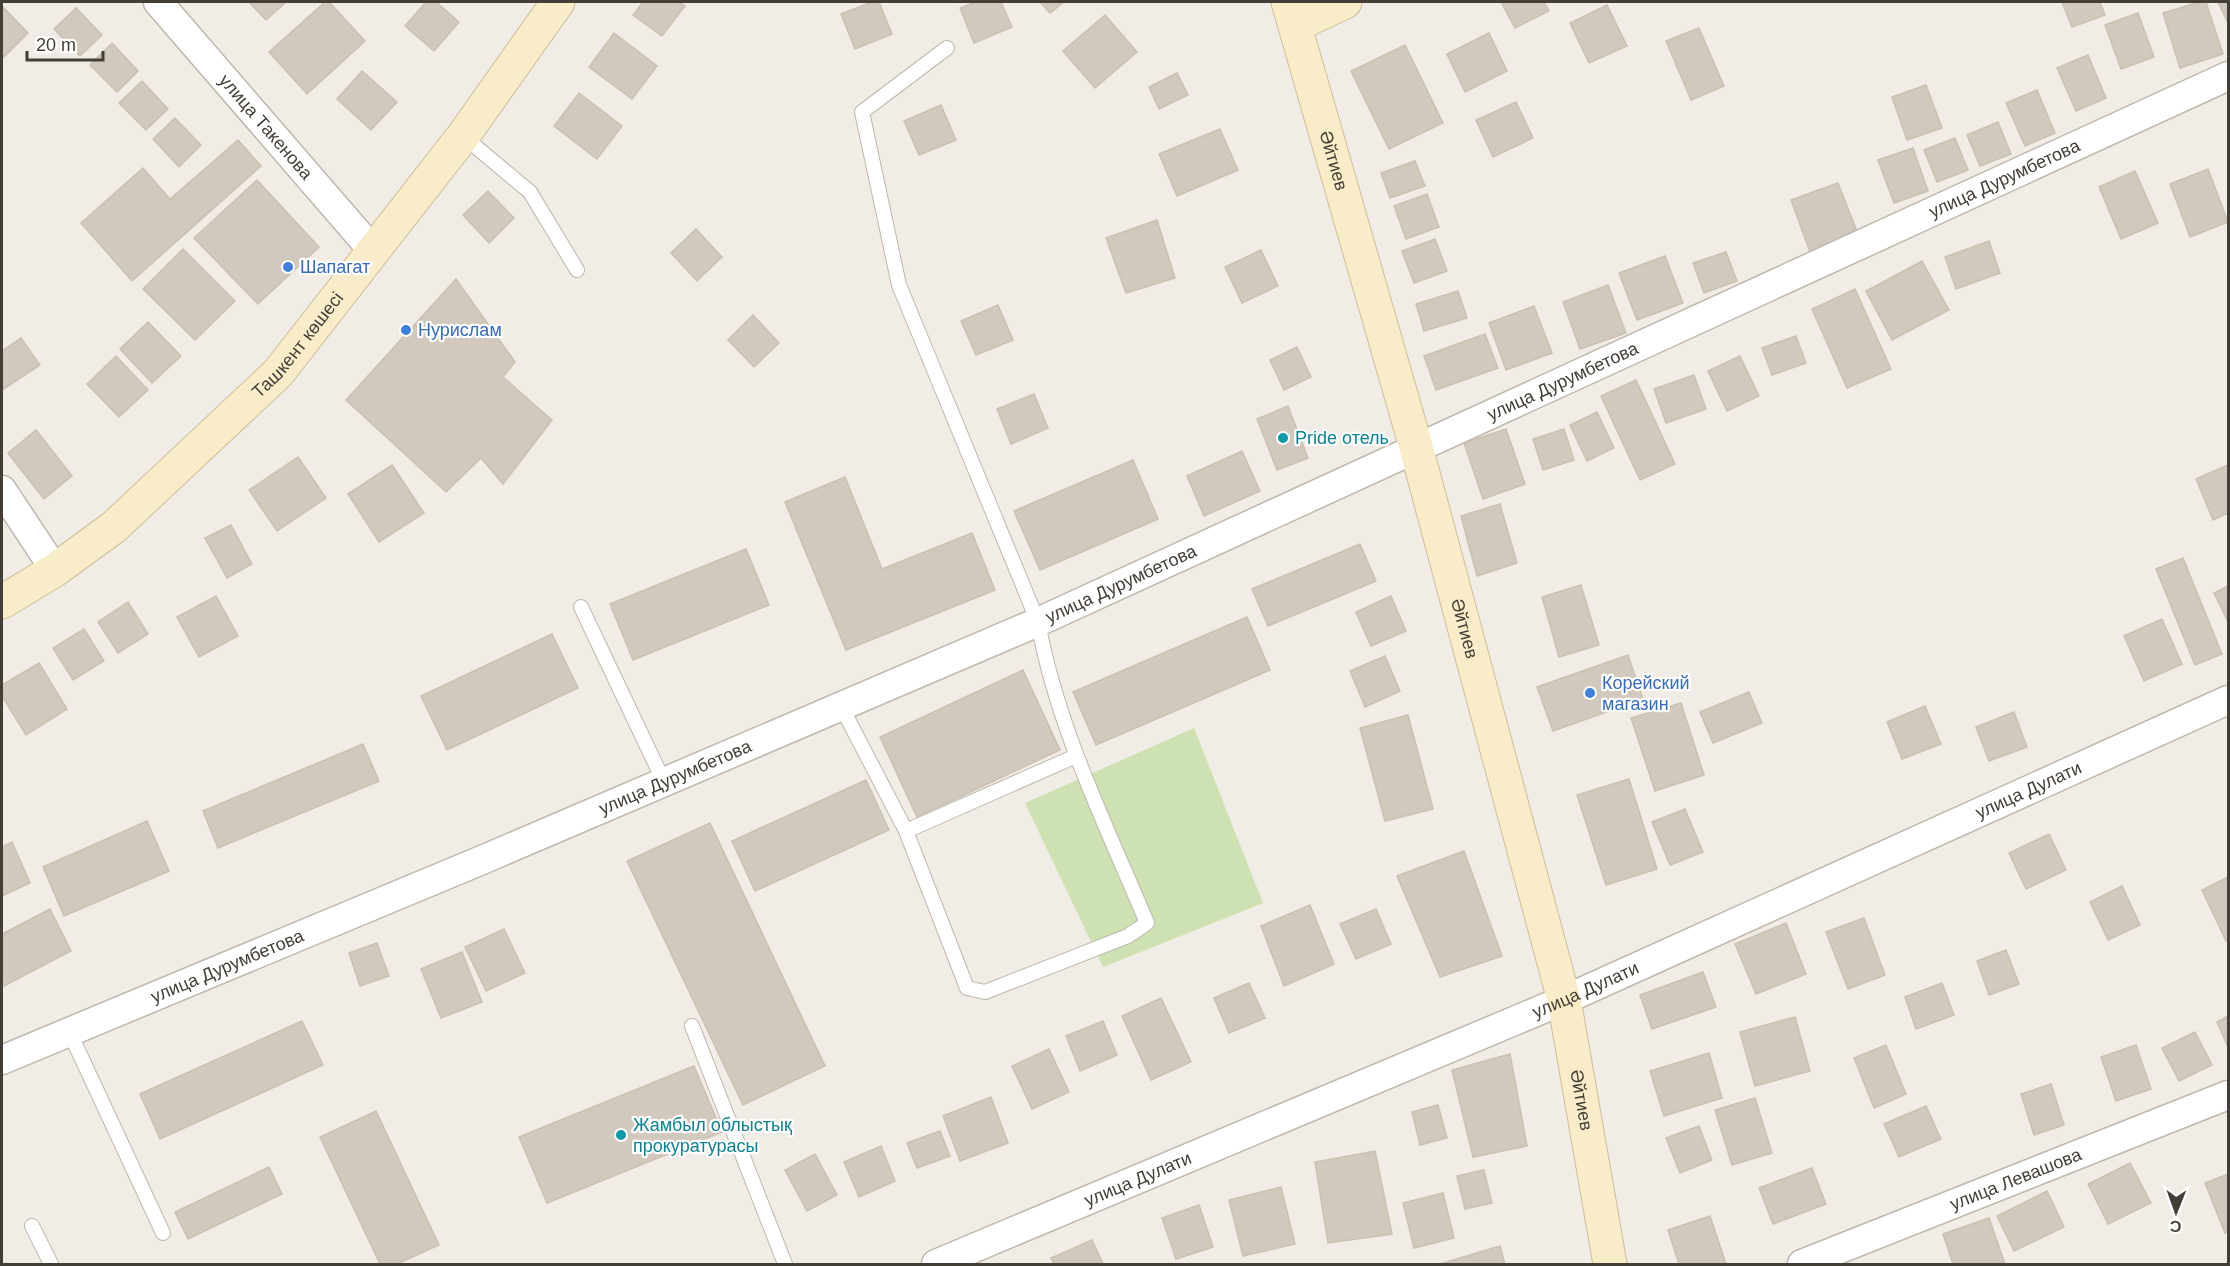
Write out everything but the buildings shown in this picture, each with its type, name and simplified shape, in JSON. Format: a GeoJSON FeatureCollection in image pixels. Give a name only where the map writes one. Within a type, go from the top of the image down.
{"type":"FeatureCollection","features":[{"type":"Feature","properties":{"kind":"street","name":"улица Такенова"},"geometry":{"type":"LineString","coordinates":[[158,2],[374,252]]}},
{"type":"Feature","properties":{"kind":"street"},"geometry":{"type":"LineString","coordinates":[[1292,13],[1345,2]]}},
{"type":"Feature","properties":{"kind":"street","name":"Ташкент көшесі"},"geometry":{"type":"LineString","coordinates":[[2,602],[55,570],[114,527],[278,372],[463,136],[552,4]]}},
{"type":"Feature","properties":{"kind":"street","name":"Әйтиев"},"geometry":{"type":"LineString","coordinates":[[1292,13],[1416,447],[1564,1000],[1610,1264]]}},
{"type":"Feature","properties":{"kind":"street","name":"улица Дурумбетова"},"geometry":{"type":"LineString","coordinates":[[2,1059],[664,782],[1038,622],[2229,76]]}},
{"type":"Feature","properties":{"kind":"street"},"geometry":{"type":"LineString","coordinates":[[2,490],[55,570]]}},
{"type":"Feature","properties":{"kind":"street","name":"улица Дулати"},"geometry":{"type":"LineString","coordinates":[[936,1264],[1564,1000],[2229,700]]}},
{"type":"Feature","properties":{"kind":"street","name":"улица Левашова"},"geometry":{"type":"LineString","coordinates":[[1803,1264],[2229,1095]]}},
{"type":"Feature","properties":{"kind":"lane"},"geometry":{"type":"LineString","coordinates":[[841,706],[906,831],[967,988],[985,992],[1128,936],[1147,923],[1076,756],[1045,663],[1038,622],[899,285],[862,112],[947,48]]}},
{"type":"Feature","properties":{"kind":"lane"},"geometry":{"type":"LineString","coordinates":[[463,136],[530,192],[577,270]]}},
{"type":"Feature","properties":{"kind":"lane"},"geometry":{"type":"LineString","coordinates":[[581,608],[664,782]]}},
{"type":"Feature","properties":{"kind":"lane"},"geometry":{"type":"LineString","coordinates":[[906,831],[1076,756]]}},
{"type":"Feature","properties":{"kind":"lane"},"geometry":{"type":"LineString","coordinates":[[692,1026],[785,1264]]}},
{"type":"Feature","properties":{"kind":"lane"},"geometry":{"type":"LineString","coordinates":[[69,1031],[163,1233]]}},
{"type":"Feature","properties":{"kind":"lane"},"geometry":{"type":"LineString","coordinates":[[32,1226],[51,1264]]}},
{"type":"Feature","properties":{"kind":"green space"},"geometry":{"type":"Polygon","coordinates":[[[1194,728],[1263,903],[1103,967],[1025,803],[1194,728]]]}},
{"type":"Feature","properties":{"kind":"place","name":"Шапагат"},"geometry":{"type":"Point","coordinates":[288,267]}},
{"type":"Feature","properties":{"kind":"place","name":"Нурислам"},"geometry":{"type":"Point","coordinates":[406,330]}},
{"type":"Feature","properties":{"kind":"place","name":"Pride отель"},"geometry":{"type":"Point","coordinates":[1283,438]}},
{"type":"Feature","properties":{"kind":"place","name":"Корейский магазин"},"geometry":{"type":"Point","coordinates":[1590,693]}},
{"type":"Feature","properties":{"kind":"place","name":"Жамбыл облыстық прокуратурасы"},"geometry":{"type":"Point","coordinates":[621,1135]}}]}
